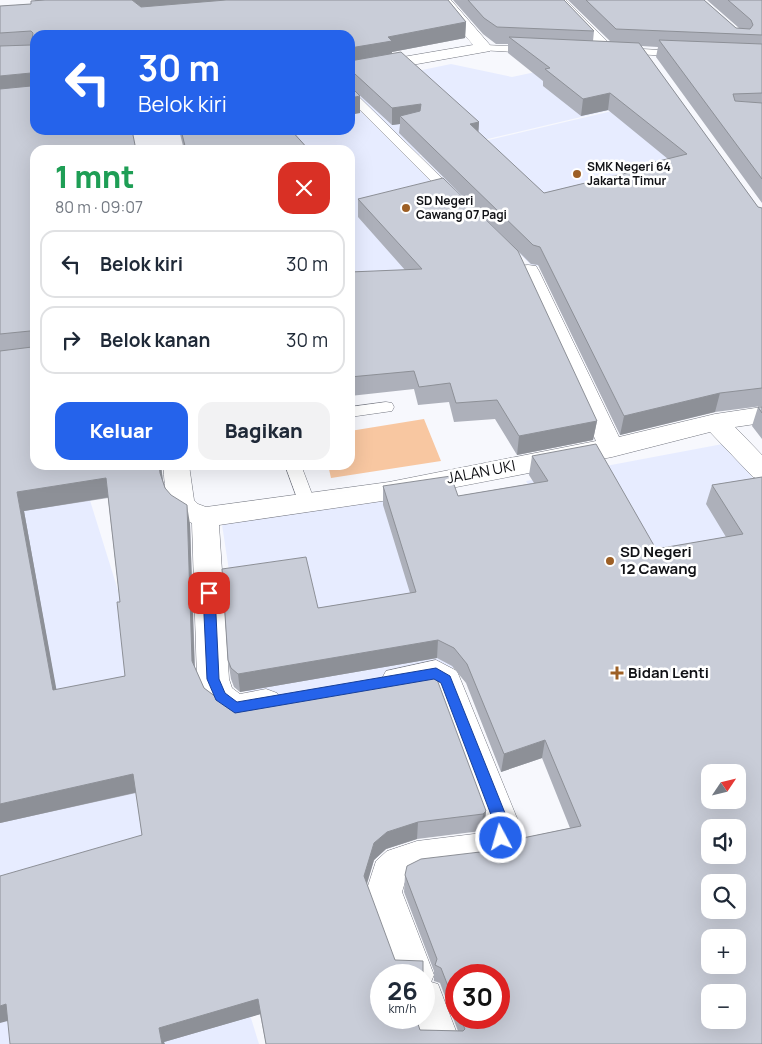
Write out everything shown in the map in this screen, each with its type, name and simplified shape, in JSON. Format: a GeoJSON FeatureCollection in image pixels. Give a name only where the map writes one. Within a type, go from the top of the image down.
{"type":"FeatureCollection","features":[{"type":"Feature","properties":{"kind":"street"},"geometry":{"type":"LineString","coordinates":[[443,0],[484,48]]}},
{"type":"Feature","properties":{"kind":"street"},"geometry":{"type":"LineString","coordinates":[[556,0],[609,52],[642,52],[653,68]]}},
{"type":"Feature","properties":{"kind":"street"},"geometry":{"type":"LineString","coordinates":[[355,70],[484,48]]}},
{"type":"Feature","properties":{"kind":"street"},"geometry":{"type":"LineString","coordinates":[[524,267],[612,448]]}},
{"type":"Feature","properties":{"kind":"street","name":"JALAN UKI"},"geometry":{"type":"LineString","coordinates":[[205,517],[389,491],[612,448],[715,422],[762,415]]}},
{"type":"Feature","properties":{"kind":"street"},"geometry":{"type":"LineString","coordinates":[[715,422],[762,471]]}},
{"type":"Feature","properties":{"kind":"street"},"geometry":{"type":"LineString","coordinates":[[177,470],[181,502],[188,511],[205,517],[213,679],[220,696],[235,708],[293,698]]}},
{"type":"Feature","properties":{"kind":"street"},"geometry":{"type":"LineString","coordinates":[[369,684],[436,673],[446,680],[504,828],[501,838],[491,848],[417,857],[400,862],[389,872],[384,892],[411,964]]}},
{"type":"Feature","properties":{"kind":"street"},"geometry":{"type":"LineString","coordinates":[[435,1028],[441,1044]]}},
{"type":"Feature","properties":{"kind":"lane"},"geometry":{"type":"LineString","coordinates":[[484,48],[542,50]]}},
{"type":"Feature","properties":{"kind":"lane"},"geometry":{"type":"LineString","coordinates":[[590,51],[609,52]]}},
{"type":"Feature","properties":{"kind":"lane"},"geometry":{"type":"LineString","coordinates":[[642,52],[692,54]]}},
{"type":"Feature","properties":{"kind":"lane"},"geometry":{"type":"LineString","coordinates":[[355,98],[392,130],[465,208]]}},
{"type":"Feature","properties":{"kind":"lane"},"geometry":{"type":"LineString","coordinates":[[355,411],[386,407]]}},
{"type":"Feature","properties":{"kind":"lane"},"geometry":{"type":"LineString","coordinates":[[295,470],[306,502]]}},
{"type":"Feature","properties":{"kind":"shaded area","name":"SMK Negeri 64 Jakarta Timur"},"geometry":{"type":"Polygon","coordinates":[[[578,63],[632,105],[415,156],[355,95],[355,84],[451,64],[512,77],[578,63]]]}},
{"type":"Feature","properties":{"kind":"shaded area","name":"SD Negeri Cawang 07 Pagi"},"geometry":{"type":"Polygon","coordinates":[[[355,102],[522,266],[355,281],[355,145],[236,145],[227,135],[355,135],[355,102]]]}},
{"type":"Feature","properties":{"kind":"shaded area","name":"SMK Negeri 64 Jakarta Timur"},"geometry":{"type":"Polygon","coordinates":[[[650,102],[715,155],[599,250],[533,267],[421,156],[650,102]]]}},
{"type":"Feature","properties":{"kind":"shaded area"},"geometry":{"type":"Polygon","coordinates":[[[0,402],[30,456],[30,470],[81,470],[259,1044],[0,1044],[0,402]]]}},
{"type":"Feature","properties":{"kind":"shaded area"},"geometry":{"type":"Polygon","coordinates":[[[424,419],[441,461],[331,478],[329,470],[355,470],[355,430],[424,419]]]}},
{"type":"Feature","properties":{"kind":"shaded area"},"geometry":{"type":"Polygon","coordinates":[[[728,443],[762,491],[762,609],[574,573],[526,481],[728,443]]]}},
{"type":"Feature","properties":{"kind":"shaded area"},"geometry":{"type":"Polygon","coordinates":[[[453,485],[493,594],[550,652],[249,702],[221,518],[453,485]]]}},
{"type":"Feature","properties":{"kind":"building"},"geometry":{"type":"Polygon","coordinates":[[[45,0],[132,0],[141,7],[226,0],[448,0],[466,22],[388,37],[392,41],[355,47],[355,30],[30,30],[0,33],[0,6],[31,4],[31,1],[45,0]]]}},
{"type":"Feature","properties":{"kind":"building"},"geometry":{"type":"Polygon","coordinates":[[[468,0],[564,0],[594,31],[497,27],[484,18],[468,0]]]}},
{"type":"Feature","properties":{"kind":"building"},"geometry":{"type":"Polygon","coordinates":[[[586,0],[704,0],[736,28],[750,29],[753,25],[751,20],[728,0],[762,0],[762,35],[616,29],[586,0]]]}},
{"type":"Feature","properties":{"kind":"building"},"geometry":{"type":"Polygon","coordinates":[[[509,37],[639,43],[758,207],[762,208],[762,388],[720,393],[624,416],[540,247],[533,245],[400,116],[420,111],[421,104],[392,108],[355,74],[355,60],[401,52],[479,122],[470,124],[544,193],[643,169],[639,166],[687,154],[610,93],[583,99],[545,69],[550,68],[509,37]]]}},
{"type":"Feature","properties":{"kind":"building"},"geometry":{"type":"Polygon","coordinates":[[[659,40],[762,44],[762,93],[733,94],[735,101],[762,103],[762,179],[659,40]]]}},
{"type":"Feature","properties":{"kind":"building"},"geometry":{"type":"Polygon","coordinates":[[[30,45],[30,73],[0,76],[0,46],[30,45]]]}},
{"type":"Feature","properties":{"kind":"building"},"geometry":{"type":"Polygon","coordinates":[[[30,86],[30,135],[133,135],[135,145],[30,145],[30,331],[0,334],[0,89],[30,86]]]}},
{"type":"Feature","properties":{"kind":"building"},"geometry":{"type":"Polygon","coordinates":[[[182,135],[296,135],[304,145],[185,145],[182,135]]]}},
{"type":"Feature","properties":{"kind":"building"},"geometry":{"type":"Polygon","coordinates":[[[443,178],[518,251],[597,421],[519,436],[497,400],[456,403],[450,383],[419,387],[414,371],[355,377],[355,272],[422,269],[358,199],[443,178]]]}},
{"type":"Feature","properties":{"kind":"building"},"geometry":{"type":"Polygon","coordinates":[[[30,347],[30,470],[160,470],[165,488],[171,495],[187,505],[192,661],[204,688],[220,700],[232,705],[431,670],[435,674],[486,811],[483,814],[418,822],[387,832],[374,843],[364,876],[395,960],[423,961],[423,964],[370,964],[370,1029],[463,1031],[465,1029],[510,1029],[510,964],[445,964],[445,978],[441,968],[435,965],[437,959],[405,875],[407,866],[421,859],[480,852],[502,845],[512,837],[513,840],[581,826],[545,740],[504,754],[467,664],[454,648],[438,640],[238,674],[231,668],[228,660],[222,569],[306,557],[318,608],[416,592],[383,486],[451,476],[458,496],[548,481],[532,456],[596,444],[656,549],[743,534],[712,485],[762,477],[762,1044],[266,1044],[258,999],[159,1028],[162,1044],[10,1044],[6,1004],[0,1006],[0,876],[142,835],[133,774],[0,804],[0,351],[30,347]],[[106,478],[17,492],[53,690],[125,676],[117,602],[120,602],[106,478]]]}},
{"type":"Feature","properties":{"kind":"place","name":"SMK Negeri 64 Jakarta Timur"},"geometry":{"type":"Point","coordinates":[577,174]}},
{"type":"Feature","properties":{"kind":"place","name":"SD Negeri Cawang 07 Pagi"},"geometry":{"type":"Point","coordinates":[406,208]}},
{"type":"Feature","properties":{"kind":"place","name":"SD Negeri 12 Cawang"},"geometry":{"type":"Point","coordinates":[610,561]}},
{"type":"Feature","properties":{"kind":"place","name":"Bidan Lenti"},"geometry":{"type":"Point","coordinates":[617,673]}},
{"type":"Feature","properties":{"kind":"route"},"geometry":{"type":"LineString","coordinates":[[209,593],[213,679],[220,696],[235,708],[436,673],[446,680],[504,828],[501,838]]}}]}
